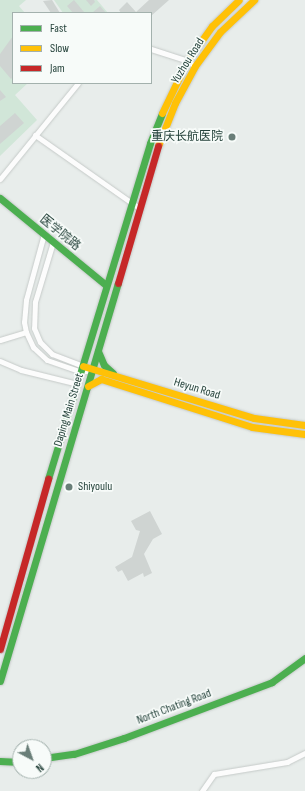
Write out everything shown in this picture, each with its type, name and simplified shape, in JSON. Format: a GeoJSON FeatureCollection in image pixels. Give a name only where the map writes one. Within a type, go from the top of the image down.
{"type":"FeatureCollection","features":[{"type":"Feature","properties":{"kind":"main road","name":"Yuzhou Road"},"geometry":{"type":"LineString","coordinates":[[150,143],[168,98],[187,60],[212,26],[238,0]]}},
{"type":"Feature","properties":{"kind":"main road","name":"Yuzhou Road"},"geometry":{"type":"LineString","coordinates":[[158,146],[176,103],[195,66],[220,32],[254,0]]}},
{"type":"Feature","properties":{"kind":"main road","name":"Daping Main Street"},"geometry":{"type":"LineString","coordinates":[[0,649],[83,369],[106,285],[150,143]]}},
{"type":"Feature","properties":{"kind":"main road","name":"Daping Main Street"},"geometry":{"type":"LineString","coordinates":[[0,681],[158,146]]}},
{"type":"Feature","properties":{"kind":"main road","name":"医学院路"},"geometry":{"type":"LineString","coordinates":[[0,198],[106,285]]}},
{"type":"Feature","properties":{"kind":"main road"},"geometry":{"type":"LineString","coordinates":[[98,351],[104,365],[118,376]]}},
{"type":"Feature","properties":{"kind":"main road","name":"Heyun Road"},"geometry":{"type":"LineString","coordinates":[[83,369],[93,369],[118,376],[254,418],[305,425]]}},
{"type":"Feature","properties":{"kind":"main road","name":"Heyun Road"},"geometry":{"type":"LineString","coordinates":[[88,386],[94,381],[101,379],[252,427],[305,434]]}},
{"type":"Feature","properties":{"kind":"main road","name":"North Chating Road"},"geometry":{"type":"LineString","coordinates":[[52,757],[74,754],[124,738],[272,682],[305,658]]}},
{"type":"Feature","properties":{"kind":"main road"},"geometry":{"type":"LineString","coordinates":[[0,761],[12,762]]}},
{"type":"Feature","properties":{"kind":"street"},"geometry":{"type":"LineString","coordinates":[[152,49],[187,60],[195,66]]}},
{"type":"Feature","properties":{"kind":"street"},"geometry":{"type":"LineString","coordinates":[[0,179],[77,84]]}},
{"type":"Feature","properties":{"kind":"street"},"geometry":{"type":"LineString","coordinates":[[35,135],[139,208]]}},
{"type":"Feature","properties":{"kind":"street"},"geometry":{"type":"LineString","coordinates":[[44,234],[26,300],[26,332],[33,347],[54,364],[72,372],[78,384]]}},
{"type":"Feature","properties":{"kind":"street"},"geometry":{"type":"LineString","coordinates":[[53,242],[35,302],[34,328],[40,342],[52,354],[83,369]]}},
{"type":"Feature","properties":{"kind":"street"},"geometry":{"type":"LineString","coordinates":[[0,340],[26,332]]}},
{"type":"Feature","properties":{"kind":"street"},"geometry":{"type":"LineString","coordinates":[[0,361],[21,370],[78,384]]}},
{"type":"Feature","properties":{"kind":"street"},"geometry":{"type":"LineString","coordinates":[[54,364],[83,369]]}},
{"type":"Feature","properties":{"kind":"street"},"geometry":{"type":"LineString","coordinates":[[202,791],[214,774],[287,762],[305,753]]}},
{"type":"Feature","properties":{"kind":"green space"},"geometry":{"type":"Polygon","coordinates":[[[0,0],[26,0],[19,6],[24,12],[12,12],[12,84],[27,84],[15,95],[37,120],[0,156],[0,0]]]}},
{"type":"Feature","properties":{"kind":"green space"},"geometry":{"type":"Polygon","coordinates":[[[54,0],[97,0],[107,12],[62,12],[54,0]]]}},
{"type":"Feature","properties":{"kind":"building"},"geometry":{"type":"Polygon","coordinates":[[[52,0],[59,12],[50,12],[43,1],[52,0]]]}},
{"type":"Feature","properties":{"kind":"building"},"geometry":{"type":"Polygon","coordinates":[[[74,0],[84,12],[72,12],[67,6],[74,0]]]}},
{"type":"Feature","properties":{"kind":"building"},"geometry":{"type":"Polygon","coordinates":[[[86,0],[94,0],[95,2],[91,6],[86,0]]]}},
{"type":"Feature","properties":{"kind":"building"},"geometry":{"type":"Polygon","coordinates":[[[149,0],[169,0],[152,15],[152,12],[136,12],[149,0]]]}},
{"type":"Feature","properties":{"kind":"building"},"geometry":{"type":"Polygon","coordinates":[[[127,2],[136,12],[120,12],[119,10],[127,2]]]}},
{"type":"Feature","properties":{"kind":"building"},"geometry":{"type":"Polygon","coordinates":[[[100,6],[105,12],[93,12],[100,6]]]}},
{"type":"Feature","properties":{"kind":"building"},"geometry":{"type":"Polygon","coordinates":[[[12,37],[11,79],[0,66],[0,54],[12,37]]]}},
{"type":"Feature","properties":{"kind":"building"},"geometry":{"type":"Polygon","coordinates":[[[0,90],[6,97],[0,101],[0,90]]]}},
{"type":"Feature","properties":{"kind":"building"},"geometry":{"type":"Polygon","coordinates":[[[15,113],[24,123],[0,144],[0,126],[15,113]]]}},
{"type":"Feature","properties":{"kind":"building"},"geometry":{"type":"Polygon","coordinates":[[[150,511],[162,534],[153,539],[144,554],[152,573],[144,577],[143,573],[128,581],[122,570],[118,572],[115,567],[132,557],[140,531],[136,530],[131,521],[150,511]]]}},
{"type":"Feature","properties":{"kind":"traffic: fast"},"geometry":{"type":"LineString","coordinates":[[48,479],[150,143],[162,113]]}},
{"type":"Feature","properties":{"kind":"traffic: fast"},"geometry":{"type":"LineString","coordinates":[[0,198],[106,285]]}},
{"type":"Feature","properties":{"kind":"traffic: fast"},"geometry":{"type":"LineString","coordinates":[[0,681],[118,283]]}},
{"type":"Feature","properties":{"kind":"traffic: fast"},"geometry":{"type":"LineString","coordinates":[[98,351],[104,365],[113,373]]}},
{"type":"Feature","properties":{"kind":"traffic: fast"},"geometry":{"type":"LineString","coordinates":[[52,757],[74,754],[124,738],[272,682],[305,658]]}},
{"type":"Feature","properties":{"kind":"traffic: fast"},"geometry":{"type":"LineString","coordinates":[[0,761],[12,762]]}},
{"type":"Feature","properties":{"kind":"traffic: slow"},"geometry":{"type":"LineString","coordinates":[[162,113],[187,61],[212,26],[239,0]]}},
{"type":"Feature","properties":{"kind":"traffic: slow"},"geometry":{"type":"LineString","coordinates":[[158,146],[175,103],[195,66],[220,32],[254,0]]}},
{"type":"Feature","properties":{"kind":"traffic: slow"},"geometry":{"type":"LineString","coordinates":[[83,366],[254,418],[305,425]]}},
{"type":"Feature","properties":{"kind":"traffic: slow"},"geometry":{"type":"LineString","coordinates":[[88,386],[101,379],[252,427],[305,434]]}},
{"type":"Feature","properties":{"kind":"traffic: jam"},"geometry":{"type":"LineString","coordinates":[[118,283],[158,146]]}},
{"type":"Feature","properties":{"kind":"traffic: jam"},"geometry":{"type":"LineString","coordinates":[[0,649],[48,479]]}},
{"type":"Feature","properties":{"kind":"place","name":"重庆长航医院"},"geometry":{"type":"Point","coordinates":[232,137]}},
{"type":"Feature","properties":{"kind":"place","name":"Shiyoulu"},"geometry":{"type":"Point","coordinates":[69,487]}}]}
